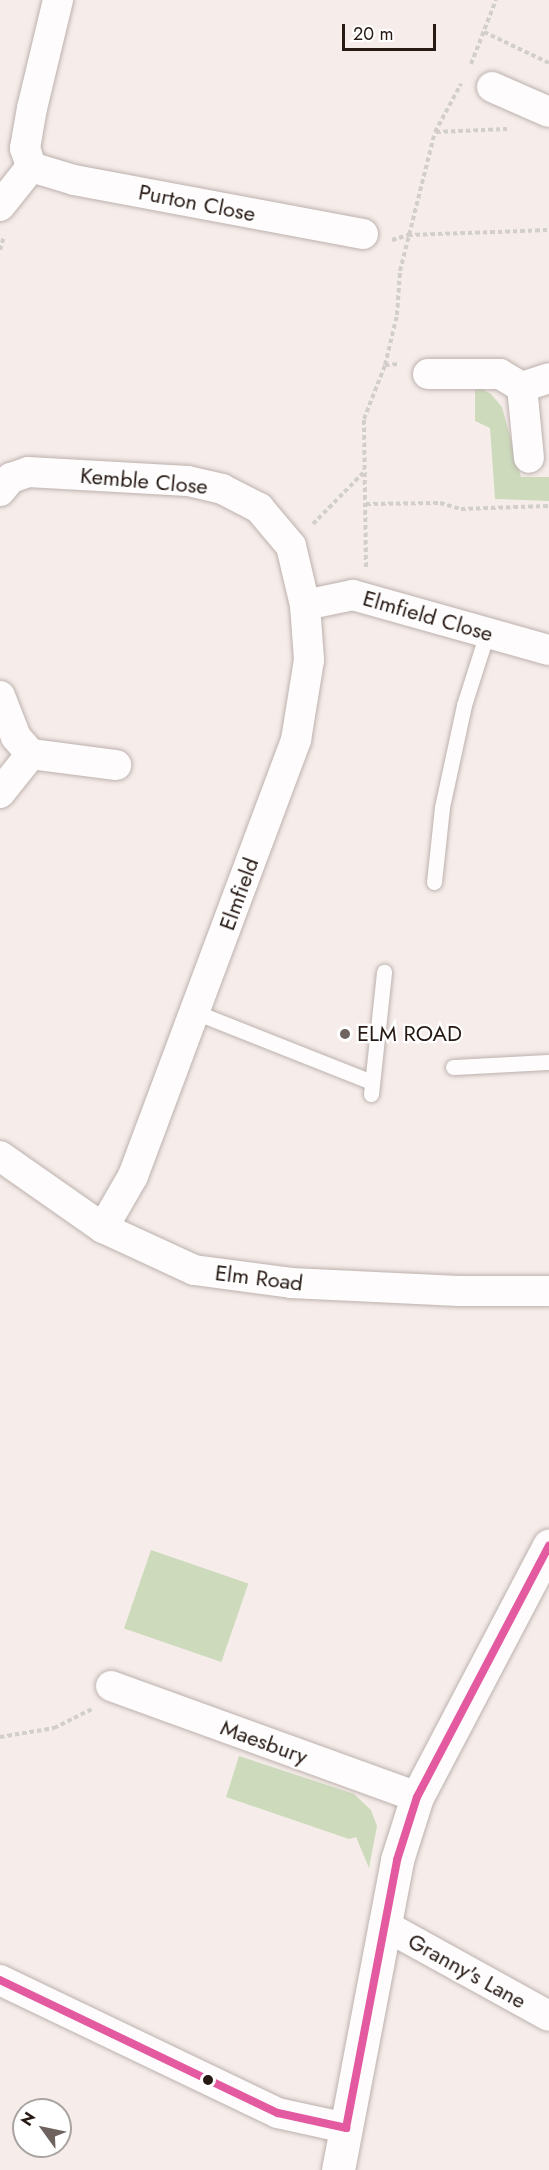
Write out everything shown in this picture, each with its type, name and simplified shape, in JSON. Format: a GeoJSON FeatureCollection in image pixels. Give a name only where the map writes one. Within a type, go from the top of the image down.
{"type":"FeatureCollection","features":[{"type":"Feature","properties":{"kind":"street"},"geometry":{"type":"LineString","coordinates":[[0,206],[31,167],[26,148],[30,118],[58,0]]}},
{"type":"Feature","properties":{"kind":"street"},"geometry":{"type":"LineString","coordinates":[[492,87],[549,112]]}},
{"type":"Feature","properties":{"kind":"street","name":"Purton Close"},"geometry":{"type":"LineString","coordinates":[[31,167],[74,180],[356,233]]}},
{"type":"Feature","properties":{"kind":"street"},"geometry":{"type":"LineString","coordinates":[[428,374],[500,374],[536,383],[529,458]]}},
{"type":"Feature","properties":{"kind":"street","name":"Kemble Close"},"geometry":{"type":"LineString","coordinates":[[4,477],[27,472],[189,481],[222,489],[259,507],[291,546]]}},
{"type":"Feature","properties":{"kind":"street","name":"Elmfield"},"geometry":{"type":"LineString","coordinates":[[103,1228],[133,1176],[296,740],[309,660],[306,605],[291,546]]}},
{"type":"Feature","properties":{"kind":"street","name":"Elmfield Close"},"geometry":{"type":"LineString","coordinates":[[306,605],[353,595],[549,650]]}},
{"type":"Feature","properties":{"kind":"street"},"geometry":{"type":"LineString","coordinates":[[0,696],[16,737],[31,754],[116,765]]}},
{"type":"Feature","properties":{"kind":"street"},"geometry":{"type":"LineString","coordinates":[[0,793],[31,754]]}},
{"type":"Feature","properties":{"kind":"street","name":"Elm Road"},"geometry":{"type":"LineString","coordinates":[[0,1156],[103,1228],[194,1270],[291,1283],[459,1291],[549,1291]]}},
{"type":"Feature","properties":{"kind":"street"},"geometry":{"type":"LineString","coordinates":[[338,2170],[397,1860],[417,1797],[549,1546]]}},
{"type":"Feature","properties":{"kind":"street","name":"Maesbury"},"geometry":{"type":"LineString","coordinates":[[111,1686],[417,1797]]}},
{"type":"Feature","properties":{"kind":"street","name":"Granny's Lane"},"geometry":{"type":"LineString","coordinates":[[384,1925],[549,2016]]}},
{"type":"Feature","properties":{"kind":"street"},"geometry":{"type":"LineString","coordinates":[[0,1980],[278,2113],[346,2128]]}},
{"type":"Feature","properties":{"kind":"lane"},"geometry":{"type":"LineString","coordinates":[[434,882],[442,807],[464,705],[487,633]]}},
{"type":"Feature","properties":{"kind":"lane"},"geometry":{"type":"LineString","coordinates":[[195,1012],[372,1088],[384,972]]}},
{"type":"Feature","properties":{"kind":"lane"},"geometry":{"type":"LineString","coordinates":[[453,1067],[549,1062]]}},
{"type":"Feature","properties":{"kind":"path"},"geometry":{"type":"LineString","coordinates":[[489,0],[494,6]]}},
{"type":"Feature","properties":{"kind":"path"},"geometry":{"type":"LineString","coordinates":[[469,67],[496,0]]}},
{"type":"Feature","properties":{"kind":"path"},"geometry":{"type":"LineString","coordinates":[[484,33],[549,63]]}},
{"type":"Feature","properties":{"kind":"path"},"geometry":{"type":"LineString","coordinates":[[353,595],[366,570],[364,419],[385,365],[408,235],[435,132],[465,76]]}},
{"type":"Feature","properties":{"kind":"path"},"geometry":{"type":"LineString","coordinates":[[435,132],[515,129]]}},
{"type":"Feature","properties":{"kind":"path"},"geometry":{"type":"LineString","coordinates":[[356,233],[366,247],[408,235],[549,230]]}},
{"type":"Feature","properties":{"kind":"path"},"geometry":{"type":"LineString","coordinates":[[291,546],[365,471]]}},
{"type":"Feature","properties":{"kind":"path"},"geometry":{"type":"LineString","coordinates":[[366,504],[440,503],[461,509],[549,506]]}},
{"type":"Feature","properties":{"kind":"path"},"geometry":{"type":"LineString","coordinates":[[0,1737],[54,1728],[97,1707],[111,1686]]}},
{"type":"Feature","properties":{"kind":"green space"},"geometry":{"type":"Polygon","coordinates":[[[475,385],[491,394],[502,407],[521,477],[549,477],[549,501],[495,499],[490,428],[475,421],[475,385]]]}},
{"type":"Feature","properties":{"kind":"green space"},"geometry":{"type":"Polygon","coordinates":[[[151,1550],[248,1584],[221,1662],[124,1628],[151,1550]]]}},
{"type":"Feature","properties":{"kind":"green space"},"geometry":{"type":"Polygon","coordinates":[[[239,1756],[354,1794],[371,1810],[377,1826],[369,1868],[356,1837],[349,1839],[226,1797],[239,1756]]]}},
{"type":"Feature","properties":{"kind":"transit line"},"geometry":{"type":"LineString","coordinates":[[346,2128],[397,1860],[417,1797],[549,1546]]}},
{"type":"Feature","properties":{"kind":"transit line"},"geometry":{"type":"LineString","coordinates":[[0,1980],[278,2113],[346,2128]]}},
{"type":"Feature","properties":{"kind":"place","name":"ELM ROAD"},"geometry":{"type":"Point","coordinates":[345,1034]}}]}
